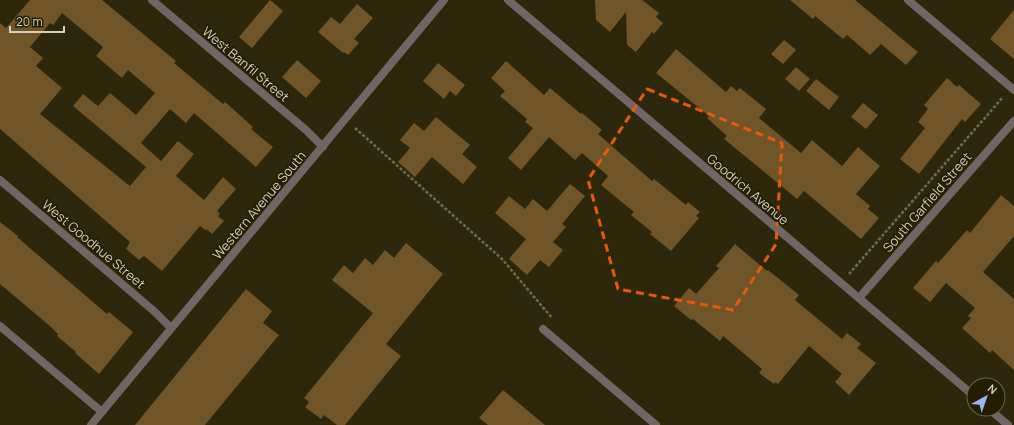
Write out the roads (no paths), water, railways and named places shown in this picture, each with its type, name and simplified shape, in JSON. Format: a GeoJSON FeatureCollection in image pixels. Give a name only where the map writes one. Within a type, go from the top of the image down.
{"type":"FeatureCollection","features":[{"type":"Feature","properties":{"kind":"street","name":"West Banfil Street"},"geometry":{"type":"LineString","coordinates":[[152,0],[306,130],[323,147]]}},
{"type":"Feature","properties":{"kind":"street","name":"Western Avenue South"},"geometry":{"type":"LineString","coordinates":[[91,425],[444,0]]}},
{"type":"Feature","properties":{"kind":"street","name":"Goodrich Avenue"},"geometry":{"type":"LineString","coordinates":[[508,0],[966,389]]}},
{"type":"Feature","properties":{"kind":"street"},"geometry":{"type":"LineString","coordinates":[[908,0],[1012,89]]}},
{"type":"Feature","properties":{"kind":"street","name":"South Garfield Street"},"geometry":{"type":"LineString","coordinates":[[859,298],[1014,120]]}},
{"type":"Feature","properties":{"kind":"street","name":"West Goodhue Street"},"geometry":{"type":"LineString","coordinates":[[0,180],[149,307],[171,328]]}},
{"type":"Feature","properties":{"kind":"street"},"geometry":{"type":"LineString","coordinates":[[0,326],[102,412]]}},
{"type":"Feature","properties":{"kind":"street"},"geometry":{"type":"LineString","coordinates":[[543,329],[656,425]]}},
{"type":"Feature","properties":{"kind":"street"},"geometry":{"type":"LineString","coordinates":[[998,417],[1008,425]]}}]}
